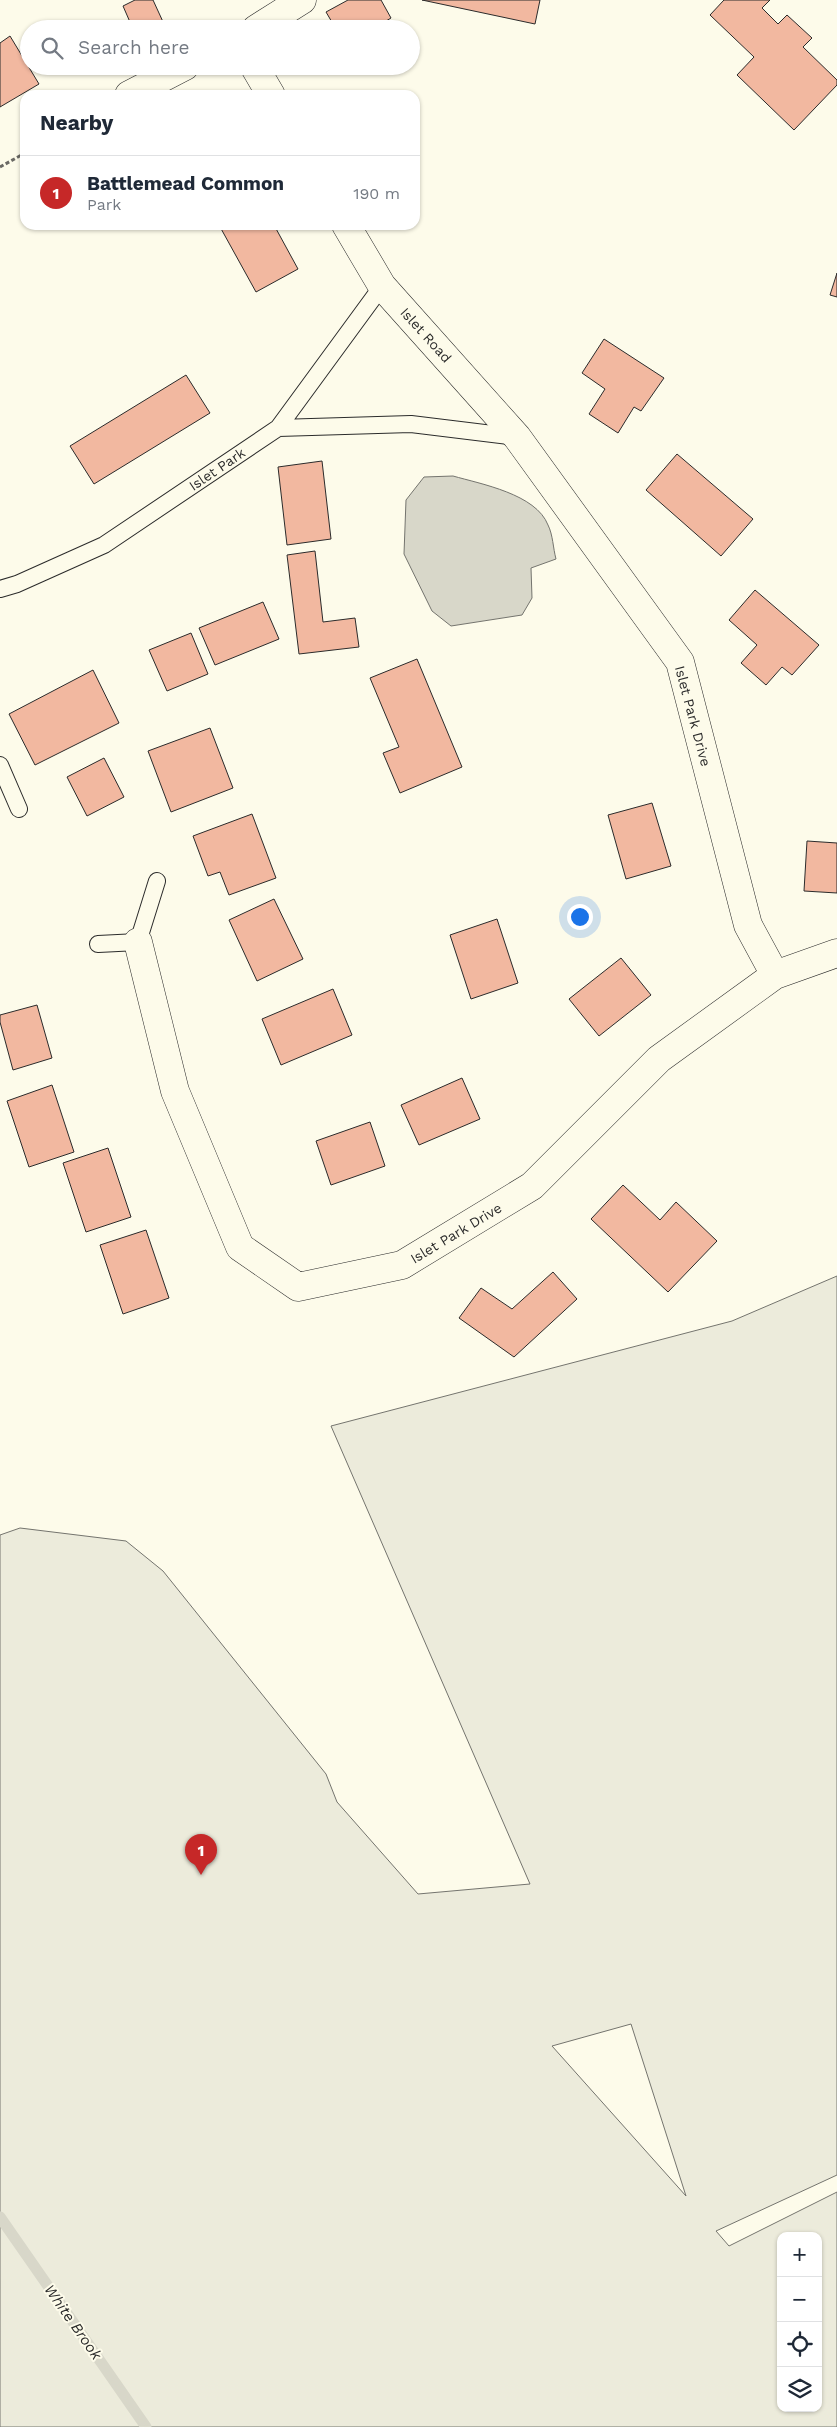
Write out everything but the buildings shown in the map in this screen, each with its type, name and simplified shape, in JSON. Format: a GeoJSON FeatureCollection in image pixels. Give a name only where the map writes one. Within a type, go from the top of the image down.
{"type":"FeatureCollection","features":[{"type":"Feature","properties":{"kind":"street"},"geometry":{"type":"LineString","coordinates":[[270,20],[302,0]]}},
{"type":"Feature","properties":{"kind":"street"},"geometry":{"type":"LineString","coordinates":[[139,90],[168,75]]}},
{"type":"Feature","properties":{"kind":"street"},"geometry":{"type":"LineString","coordinates":[[259,75],[268,90]]}},
{"type":"Feature","properties":{"kind":"street","name":"Islet Road"},"geometry":{"type":"LineString","coordinates":[[349,230],[382,286],[517,437]]}},
{"type":"Feature","properties":{"kind":"street","name":"Islet Park Drive"},"geometry":{"type":"LineString","coordinates":[[517,437],[680,662],[748,925],[775,975]]}},
{"type":"Feature","properties":{"kind":"street","name":"Islet Park Drive"},"geometry":{"type":"LineString","coordinates":[[138,942],[175,1092],[240,1247],[298,1287],[402,1265],[532,1186],[659,1059],[775,975],[837,953]]}},
{"type":"Feature","properties":{"kind":"lane","name":"Islet Park"},"geometry":{"type":"LineString","coordinates":[[0,589],[18,584],[104,545],[278,428],[382,286]]}},
{"type":"Feature","properties":{"kind":"lane"},"geometry":{"type":"LineString","coordinates":[[278,428],[411,424],[517,437]]}},
{"type":"Feature","properties":{"kind":"lane"},"geometry":{"type":"LineString","coordinates":[[0,765],[19,809]]}},
{"type":"Feature","properties":{"kind":"lane"},"geometry":{"type":"LineString","coordinates":[[98,944],[138,942],[157,881]]}},
{"type":"Feature","properties":{"kind":"path"},"geometry":{"type":"LineString","coordinates":[[0,167],[20,155]]}},
{"type":"Feature","properties":{"kind":"shaded area"},"geometry":{"type":"Polygon","coordinates":[[[453,476],[492,487],[520,498],[542,514],[548,525],[556,559],[531,568],[532,598],[522,615],[451,626],[432,611],[404,554],[406,500],[424,477],[453,476]]]}},
{"type":"Feature","properties":{"kind":"shaded area"},"geometry":{"type":"Polygon","coordinates":[[[837,1276],[837,2175],[716,2231],[729,2246],[837,2192],[837,2427],[0,2427],[0,1535],[20,1528],[126,1541],[163,1571],[326,1774],[337,1802],[418,1894],[530,1884],[331,1426],[732,1321],[837,1276]],[[631,2024],[552,2046],[686,2196],[631,2024]]]}},
{"type":"Feature","properties":{"kind":"waterway","name":"White Brook"},"geometry":{"type":"LineString","coordinates":[[0,2217],[146,2427]]}},
{"type":"Feature","properties":{"kind":"place","name":"Battlemead Common"},"geometry":{"type":"Point","coordinates":[201,1875]}}]}
